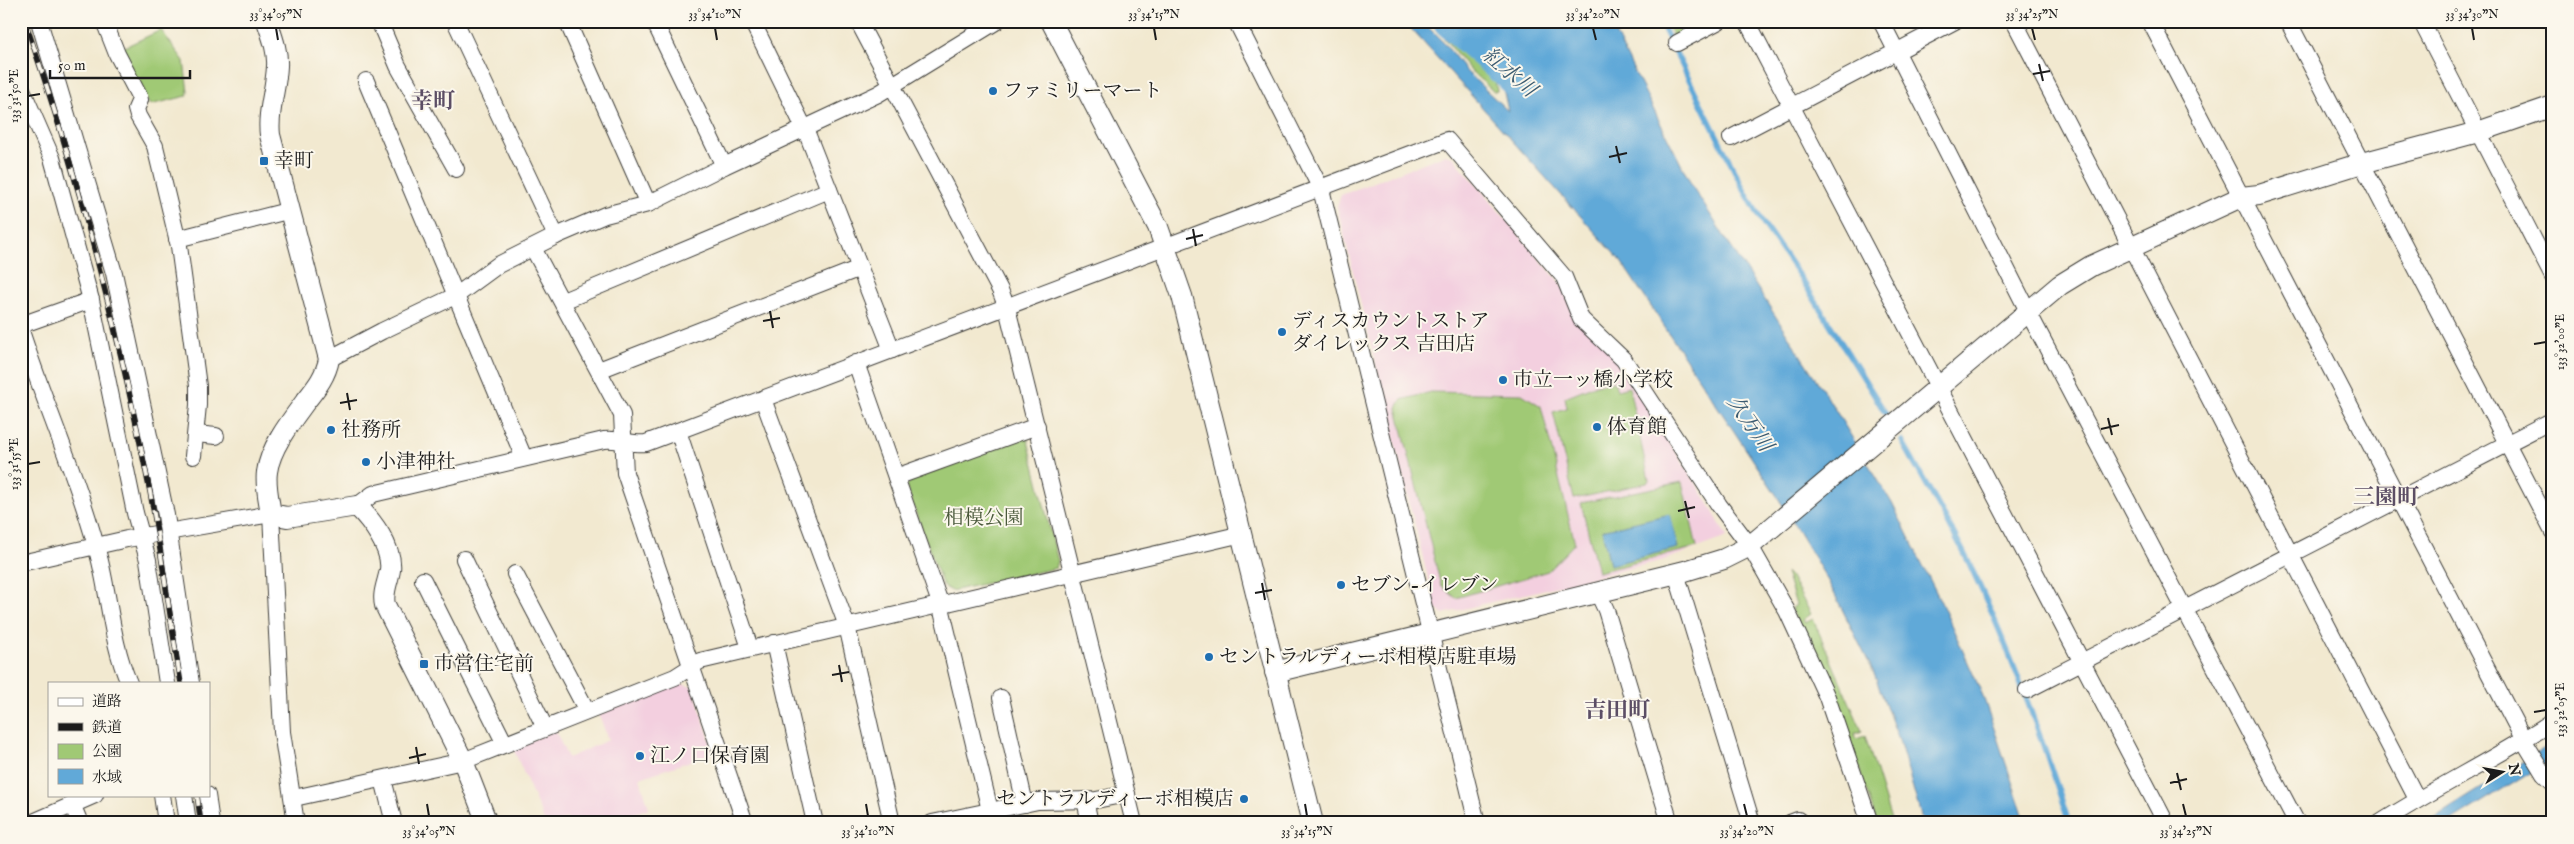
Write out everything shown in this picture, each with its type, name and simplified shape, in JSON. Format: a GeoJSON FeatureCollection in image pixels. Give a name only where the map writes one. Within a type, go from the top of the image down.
{"type":"FeatureCollection","features":[{"type":"Feature","properties":{"kind":"street"},"geometry":{"type":"LineString","coordinates":[[39,21],[114,272],[169,532],[191,682]]}},
{"type":"Feature","properties":{"kind":"street"},"geometry":{"type":"LineString","coordinates":[[104,21],[117,54],[139,96],[140,100],[136,112],[146,134],[155,146],[177,239],[198,386],[193,456]]}},
{"type":"Feature","properties":{"kind":"street"},"geometry":{"type":"LineString","coordinates":[[267,21],[275,47],[277,66],[268,123],[270,136],[329,359],[327,371],[293,418],[269,462],[266,484],[271,514],[282,723],[296,823]]}},
{"type":"Feature","properties":{"kind":"street"},"geometry":{"type":"LineString","coordinates":[[379,21],[398,66],[456,169]]}},
{"type":"Feature","properties":{"kind":"street"},"geometry":{"type":"LineString","coordinates":[[455,21],[556,236]]}},
{"type":"Feature","properties":{"kind":"street"},"geometry":{"type":"LineString","coordinates":[[567,21],[648,204]]}},
{"type":"Feature","properties":{"kind":"street"},"geometry":{"type":"LineString","coordinates":[[654,21],[724,166]]}},
{"type":"Feature","properties":{"kind":"street"},"geometry":{"type":"LineString","coordinates":[[752,21],[804,128],[892,350]]}},
{"type":"Feature","properties":{"kind":"street"},"geometry":{"type":"LineString","coordinates":[[858,21],[1000,290],[1007,308],[1074,573],[1134,823]]}},
{"type":"Feature","properties":{"kind":"street"},"geometry":{"type":"LineString","coordinates":[[329,359],[382,330],[457,295],[498,265],[556,236],[606,215],[648,204],[891,86],[997,21]]}},
{"type":"Feature","properties":{"kind":"street"},"geometry":{"type":"LineString","coordinates":[[1051,21],[1166,245],[1182,296],[1313,823]]}},
{"type":"Feature","properties":{"kind":"street"},"geometry":{"type":"LineString","coordinates":[[1236,21],[1321,189],[1477,823]]}},
{"type":"Feature","properties":{"kind":"street"},"geometry":{"type":"LineString","coordinates":[[1677,43],[1720,21]]}},
{"type":"Feature","properties":{"kind":"street"},"geometry":{"type":"LineString","coordinates":[[1747,21],[2166,823]]}},
{"type":"Feature","properties":{"kind":"street"},"geometry":{"type":"LineString","coordinates":[[1881,21],[2028,311],[2186,609],[2296,823]]}},
{"type":"Feature","properties":{"kind":"street"},"geometry":{"type":"LineString","coordinates":[[1731,138],[1955,21]]}},
{"type":"Feature","properties":{"kind":"street"},"geometry":{"type":"LineString","coordinates":[[2014,21],[2417,799]]}},
{"type":"Feature","properties":{"kind":"street"},"geometry":{"type":"LineString","coordinates":[[2150,21],[2527,745],[2548,774]]}},
{"type":"Feature","properties":{"kind":"street"},"geometry":{"type":"LineString","coordinates":[[2288,21],[2553,532]]}},
{"type":"Feature","properties":{"kind":"street"},"geometry":{"type":"LineString","coordinates":[[2421,21],[2478,132],[2547,250],[2553,277]]}},
{"type":"Feature","properties":{"kind":"street"},"geometry":{"type":"LineString","coordinates":[[366,81],[524,458]]}},
{"type":"Feature","properties":{"kind":"street"},"geometry":{"type":"LineString","coordinates":[[21,87],[26,114],[52,158],[91,300],[148,560],[167,682]]}},
{"type":"Feature","properties":{"kind":"street"},"geometry":{"type":"LineString","coordinates":[[1276,672],[1598,593],[1724,559],[1750,546],[1871,446],[2060,284],[2091,266],[2242,197],[2305,182],[2362,163],[2478,132],[2553,106]]}},
{"type":"Feature","properties":{"kind":"street"},"geometry":{"type":"LineString","coordinates":[[21,563],[142,537],[271,514],[287,517],[357,506],[373,494],[604,440],[637,444],[646,443],[1447,140],[1564,277],[1581,319],[1624,360],[1719,505],[1750,546],[1786,611],[1827,697],[1870,823]]}},
{"type":"Feature","properties":{"kind":"street"},"geometry":{"type":"LineString","coordinates":[[563,301],[829,190]]}},
{"type":"Feature","properties":{"kind":"street"},"geometry":{"type":"LineString","coordinates":[[177,239],[291,210]]}},
{"type":"Feature","properties":{"kind":"street"},"geometry":{"type":"LineString","coordinates":[[534,248],[622,415],[625,473],[745,823]]}},
{"type":"Feature","properties":{"kind":"street"},"geometry":{"type":"LineString","coordinates":[[599,370],[860,268]]}},
{"type":"Feature","properties":{"kind":"street"},"geometry":{"type":"LineString","coordinates":[[21,324],[91,300]]}},
{"type":"Feature","properties":{"kind":"street"},"geometry":{"type":"LineString","coordinates":[[21,331],[59,433],[96,547],[118,653],[129,682]]}},
{"type":"Feature","properties":{"kind":"street"},"geometry":{"type":"LineString","coordinates":[[856,364],[940,603],[992,817]]}},
{"type":"Feature","properties":{"kind":"street"},"geometry":{"type":"LineString","coordinates":[[763,399],[847,626],[892,823]]}},
{"type":"Feature","properties":{"kind":"street"},"geometry":{"type":"LineString","coordinates":[[2027,690],[2553,420]]}},
{"type":"Feature","properties":{"kind":"street"},"geometry":{"type":"LineString","coordinates":[[896,477],[1037,426]]}},
{"type":"Feature","properties":{"kind":"street"},"geometry":{"type":"LineString","coordinates":[[678,431],[750,648]]}},
{"type":"Feature","properties":{"kind":"street"},"geometry":{"type":"LineString","coordinates":[[196,434],[216,436]]}},
{"type":"Feature","properties":{"kind":"street"},"geometry":{"type":"LineString","coordinates":[[357,506],[374,523],[391,562],[383,598],[389,615],[463,761],[487,823]]}},
{"type":"Feature","properties":{"kind":"street"},"geometry":{"type":"LineString","coordinates":[[294,798],[463,761],[675,677],[692,668],[700,661],[940,603],[1242,534]]}},
{"type":"Feature","properties":{"kind":"street"},"geometry":{"type":"LineString","coordinates":[[464,559],[545,728]]}},
{"type":"Feature","properties":{"kind":"street"},"geometry":{"type":"LineString","coordinates":[[1676,573],[1752,823]]}},
{"type":"Feature","properties":{"kind":"street"},"geometry":{"type":"LineString","coordinates":[[515,574],[587,711]]}},
{"type":"Feature","properties":{"kind":"street"},"geometry":{"type":"LineString","coordinates":[[423,580],[505,744]]}},
{"type":"Feature","properties":{"kind":"street"},"geometry":{"type":"LineString","coordinates":[[1598,593],[1606,610],[1670,823]]}},
{"type":"Feature","properties":{"kind":"street"},"geometry":{"type":"LineString","coordinates":[[774,643],[815,823]]}},
{"type":"Feature","properties":{"kind":"street"},"geometry":{"type":"LineString","coordinates":[[1001,698],[1025,804]]}},
{"type":"Feature","properties":{"kind":"street"},"geometry":{"type":"LineString","coordinates":[[2527,745],[2553,721]]}},
{"type":"Feature","properties":{"kind":"street"},"geometry":{"type":"LineString","coordinates":[[2380,823],[2417,799],[2553,731]]}},
{"type":"Feature","properties":{"kind":"street"},"geometry":{"type":"LineString","coordinates":[[383,779],[394,823]]}},
{"type":"Feature","properties":{"kind":"street"},"geometry":{"type":"LineString","coordinates":[[932,823],[992,817],[1025,804],[1085,800],[1127,794]]}},
{"type":"Feature","properties":{"kind":"street"},"geometry":{"type":"LineString","coordinates":[[31,823],[93,796]]}},
{"type":"Feature","properties":{"kind":"street"},"geometry":{"type":"LineString","coordinates":[[162,796],[166,823]]}},
{"type":"Feature","properties":{"kind":"street"},"geometry":{"type":"LineString","coordinates":[[184,796],[188,823]]}},
{"type":"Feature","properties":{"kind":"street"},"geometry":{"type":"LineString","coordinates":[[207,796],[211,823]]}},
{"type":"Feature","properties":{"kind":"street"},"geometry":{"type":"LineString","coordinates":[[1085,800],[1090,823]]}},
{"type":"Feature","properties":{"kind":"street"},"geometry":{"type":"LineString","coordinates":[[72,804],[80,823]]}},
{"type":"Feature","properties":{"kind":"shaded area","name":"市立一ッ橋小学校"},"geometry":{"type":"Polygon","coordinates":[[[1444,155],[1453,157],[1560,283],[1625,374],[1706,499],[1727,537],[1664,560],[1443,614],[1435,607],[1337,206],[1341,195],[1444,155]]]}},
{"type":"Feature","properties":{"kind":"shaded area","name":"江ノ口保育園"},"geometry":{"type":"Polygon","coordinates":[[[677,683],[693,687],[714,753],[640,778],[649,808],[607,823],[569,823],[567,818],[556,823],[545,823],[513,748],[555,730],[568,758],[608,740],[599,714],[677,683]]]}},
{"type":"Feature","properties":{"kind":"green space"},"geometry":{"type":"Polygon","coordinates":[[[1430,21],[1474,21],[1494,75],[1497,91],[1494,92],[1470,70],[1430,21]]]}},
{"type":"Feature","properties":{"kind":"green space"},"geometry":{"type":"Polygon","coordinates":[[[1665,21],[1706,21],[1674,38],[1665,21]]]}},
{"type":"Feature","properties":{"kind":"green space"},"geometry":{"type":"Polygon","coordinates":[[[161,30],[184,61],[188,92],[187,96],[150,105],[135,85],[118,50],[161,30]]]}},
{"type":"Feature","properties":{"kind":"green space","name":"体育館"},"geometry":{"type":"Polygon","coordinates":[[[1614,381],[1617,390],[1629,387],[1649,480],[1647,483],[1574,499],[1553,412],[1567,408],[1565,397],[1592,386],[1614,381]]]}},
{"type":"Feature","properties":{"kind":"green space"},"geometry":{"type":"Polygon","coordinates":[[[1431,392],[1522,394],[1541,406],[1575,543],[1548,571],[1456,598],[1441,586],[1397,408],[1401,400],[1431,392]]]}},
{"type":"Feature","properties":{"kind":"green space","name":"相模公園"},"geometry":{"type":"Polygon","coordinates":[[[1027,437],[1058,561],[1056,568],[951,591],[943,586],[906,486],[914,478],[1027,437]]]}},
{"type":"Feature","properties":{"kind":"green space"},"geometry":{"type":"Polygon","coordinates":[[[1682,482],[1697,547],[1598,572],[1581,503],[1682,482]]]}},
{"type":"Feature","properties":{"kind":"green space"},"geometry":{"type":"Polygon","coordinates":[[[1786,573],[1790,576],[1811,614],[1803,620],[1805,623],[1813,619],[1862,731],[1854,734],[1856,739],[1865,736],[1892,823],[1877,823],[1848,734],[1791,609],[1796,605],[1786,573]]]}},
{"type":"Feature","properties":{"kind":"water","name":"久万川"},"geometry":{"type":"Polygon","coordinates":[[[1404,21],[1422,21],[1444,43],[1467,72],[1508,111],[1502,83],[1479,21],[1609,21],[1692,186],[1828,398],[1892,503],[1941,602],[1983,696],[2026,823],[1923,823],[1900,743],[1873,671],[1828,581],[1777,496],[1620,260],[1404,21]]]}},
{"type":"Feature","properties":{"kind":"water"},"geometry":{"type":"Polygon","coordinates":[[[1670,514],[1678,548],[1610,565],[1602,530],[1670,514]]]}},
{"type":"Feature","properties":{"kind":"water"},"geometry":{"type":"Polygon","coordinates":[[[2553,743],[2551,759],[2448,823],[2426,823],[2553,743]]]}},
{"type":"Feature","properties":{"kind":"waterway","name":"紅水川"},"geometry":{"type":"LineString","coordinates":[[1450,21],[1527,89]]}},
{"type":"Feature","properties":{"kind":"waterway"},"geometry":{"type":"LineString","coordinates":[[1660,21],[1743,188],[1763,223],[1801,278],[1886,414]]}},
{"type":"Feature","properties":{"kind":"waterway"},"geometry":{"type":"LineString","coordinates":[[1902,441],[1960,546],[1997,625],[2036,723],[2069,823]]}},
{"type":"Feature","properties":{"kind":"railway"},"geometry":{"type":"LineString","coordinates":[[25,21],[80,196],[125,373],[154,516],[181,682]]}},
{"type":"Feature","properties":{"kind":"railway"},"geometry":{"type":"LineString","coordinates":[[197,796],[201,823]]}},
{"type":"Feature","properties":{"kind":"place","name":"ファミリーマート"},"geometry":{"type":"Point","coordinates":[993,91]}},
{"type":"Feature","properties":{"kind":"place","name":"幸町"},"geometry":{"type":"Point","coordinates":[264,161]}},
{"type":"Feature","properties":{"kind":"place","name":"ディスカウントストア ダイレックス 吉田店"},"geometry":{"type":"Point","coordinates":[1282,332]}},
{"type":"Feature","properties":{"kind":"place","name":"市立一ッ橋小学校"},"geometry":{"type":"Point","coordinates":[1503,380]}},
{"type":"Feature","properties":{"kind":"place","name":"体育館"},"geometry":{"type":"Point","coordinates":[1597,427]}},
{"type":"Feature","properties":{"kind":"place","name":"社務所"},"geometry":{"type":"Point","coordinates":[331,430]}},
{"type":"Feature","properties":{"kind":"place","name":"小津神社"},"geometry":{"type":"Point","coordinates":[366,462]}},
{"type":"Feature","properties":{"kind":"place","name":"セブン-イレブン"},"geometry":{"type":"Point","coordinates":[1341,585]}},
{"type":"Feature","properties":{"kind":"place","name":"セントラルディーボ相模店駐車場"},"geometry":{"type":"Point","coordinates":[1209,657]}},
{"type":"Feature","properties":{"kind":"place","name":"市営住宅前"},"geometry":{"type":"Point","coordinates":[424,664]}},
{"type":"Feature","properties":{"kind":"place","name":"江ノ口保育園"},"geometry":{"type":"Point","coordinates":[640,756]}},
{"type":"Feature","properties":{"kind":"place","name":"セントラルディーボ相模店"},"geometry":{"type":"Point","coordinates":[1244,799]}},
{"type":"Feature","properties":{"kind":"district","name":"幸町"},"geometry":{"type":"Point","coordinates":[433,102]}},
{"type":"Feature","properties":{"kind":"district","name":"三園町"},"geometry":{"type":"Point","coordinates":[2386,498]}},
{"type":"Feature","properties":{"kind":"district","name":"吉田町"},"geometry":{"type":"Point","coordinates":[1617,711]}}]}
